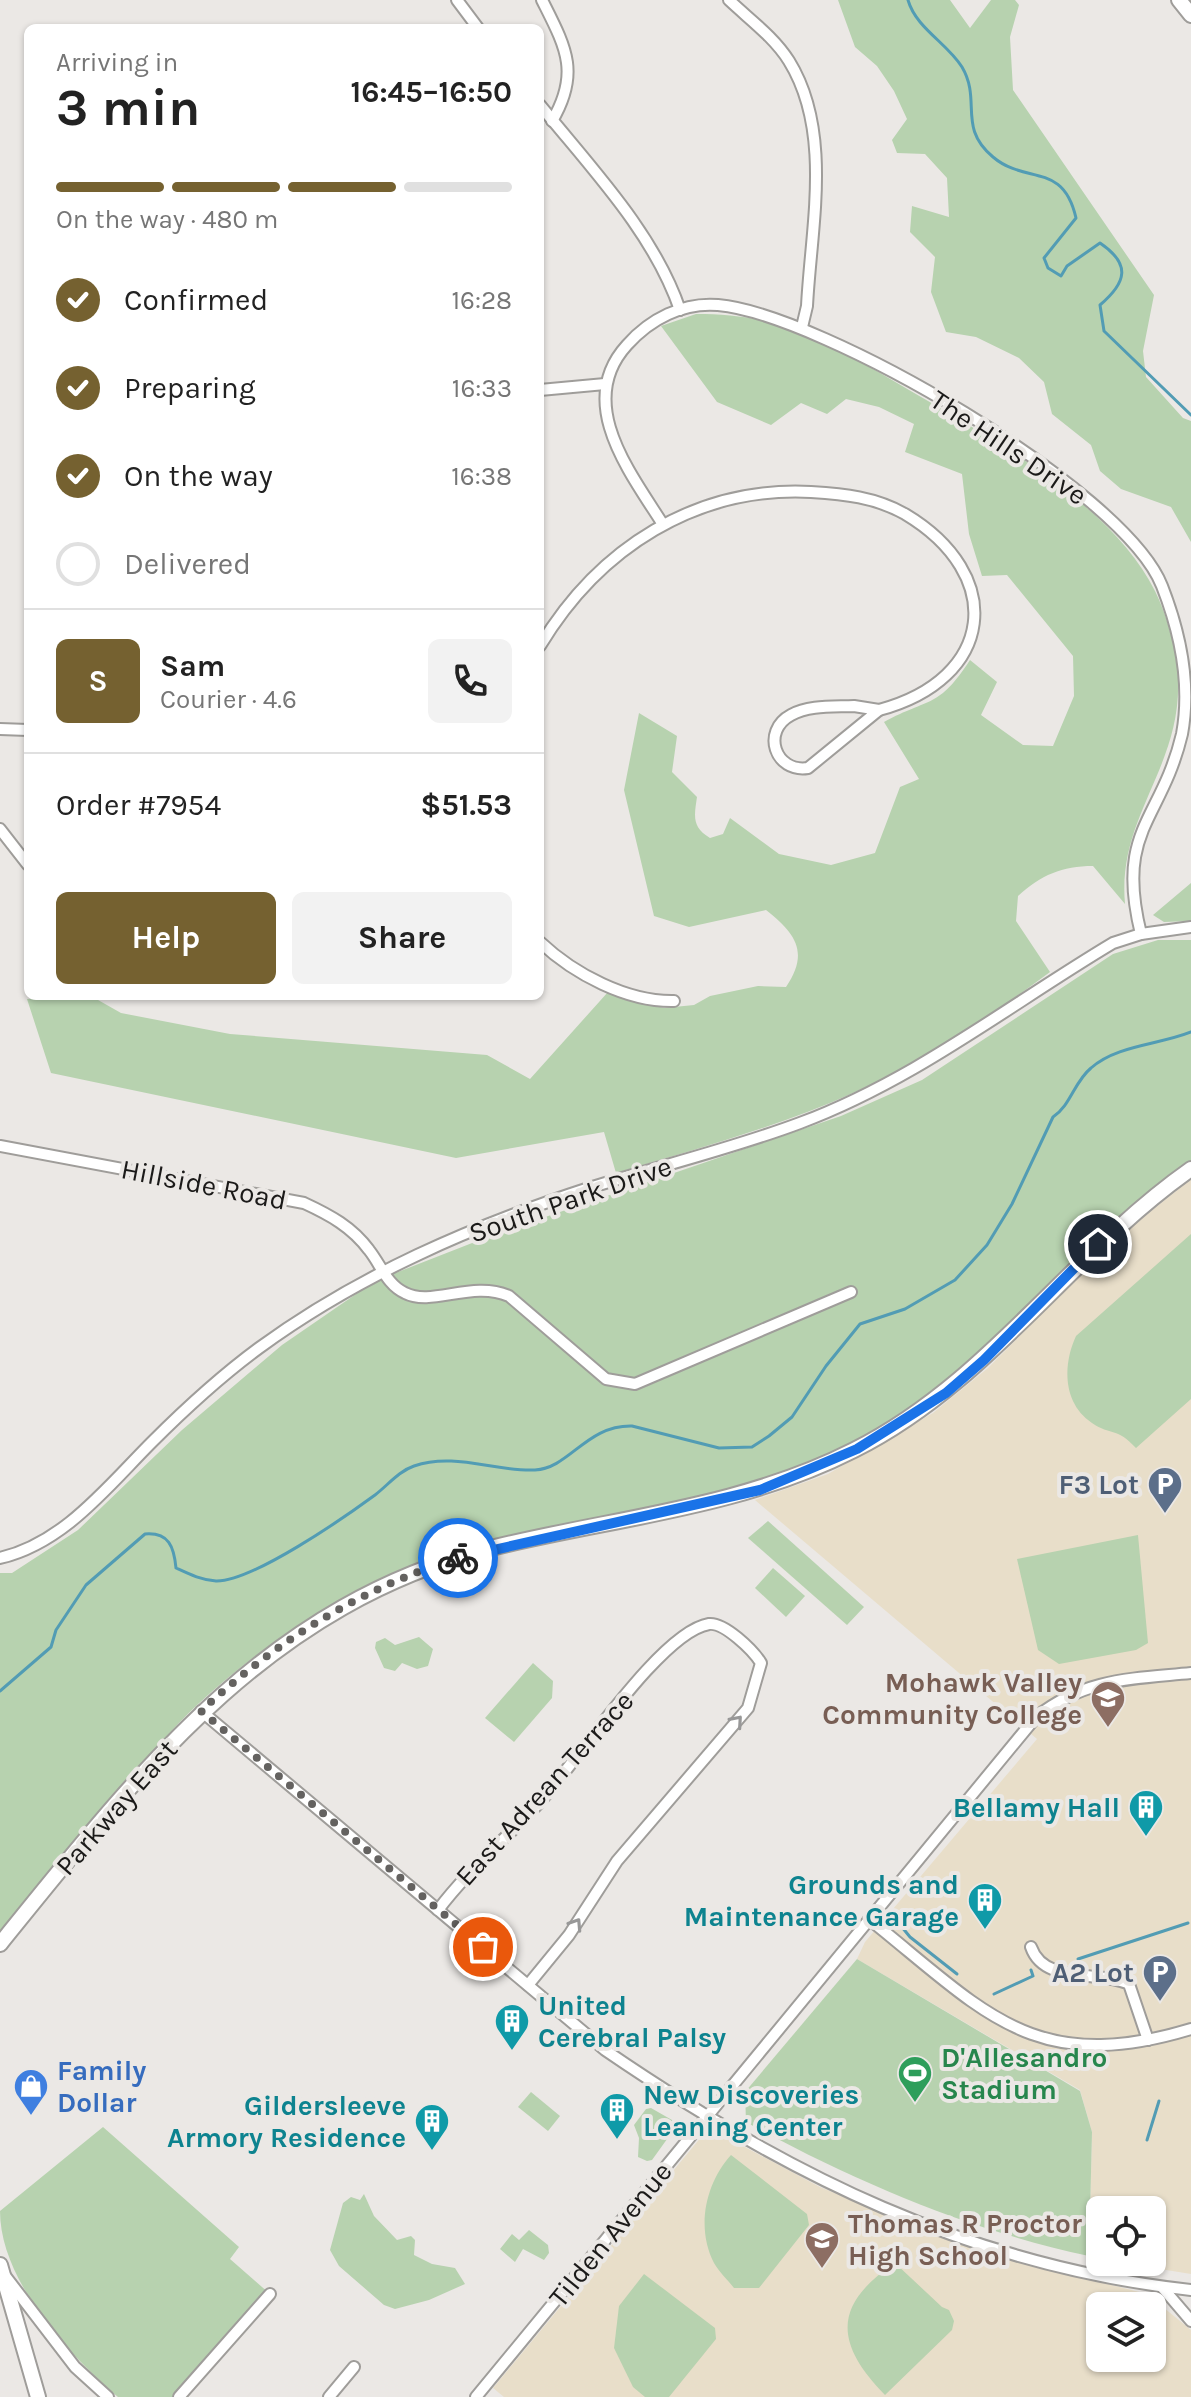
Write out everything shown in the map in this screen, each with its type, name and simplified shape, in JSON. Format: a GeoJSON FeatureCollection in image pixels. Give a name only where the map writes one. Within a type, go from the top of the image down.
{"type":"FeatureCollection","features":[{"type":"Feature","properties":{"kind":"street"},"geometry":{"type":"LineString","coordinates":[[457,0],[475,24]]}},
{"type":"Feature","properties":{"kind":"street"},"geometry":{"type":"LineString","coordinates":[[542,0],[566,50],[569,64],[569,86],[552,121]]}},
{"type":"Feature","properties":{"kind":"street"},"geometry":{"type":"LineString","coordinates":[[729,0],[788,59],[806,96],[814,128],[807,306],[802,327]]}},
{"type":"Feature","properties":{"kind":"street"},"geometry":{"type":"LineString","coordinates":[[1179,0],[1191,15]]}},
{"type":"Feature","properties":{"kind":"street"},"geometry":{"type":"LineString","coordinates":[[544,110],[645,240],[668,274],[680,310]]}},
{"type":"Feature","properties":{"kind":"street","name":"The Hills Drive"},"geometry":{"type":"LineString","coordinates":[[605,384],[617,355],[639,331],[680,310],[717,305],[802,327],[916,386],[1060,477],[1125,535],[1161,583],[1175,623],[1187,695],[1176,757],[1136,843],[1131,871],[1132,900],[1141,934]]}},
{"type":"Feature","properties":{"kind":"street"},"geometry":{"type":"LineString","coordinates":[[544,390],[605,384],[605,408],[623,461],[662,523]]}},
{"type":"Feature","properties":{"kind":"street"},"geometry":{"type":"LineString","coordinates":[[544,641],[575,598],[662,523],[737,497],[783,491],[847,494],[872,499],[919,525],[945,549],[971,590],[975,607],[973,630],[956,669],[919,695],[879,710],[808,768],[788,767],[780,759],[775,734],[781,722],[794,713],[825,707],[879,710]]}},
{"type":"Feature","properties":{"kind":"street"},"geometry":{"type":"LineString","coordinates":[[0,729],[24,730]]}},
{"type":"Feature","properties":{"kind":"street"},"geometry":{"type":"LineString","coordinates":[[0,829],[24,860]]}},
{"type":"Feature","properties":{"kind":"street","name":"South Park Drive"},"geometry":{"type":"LineString","coordinates":[[0,1558],[40,1544],[71,1522],[229,1372],[335,1296],[382,1269],[523,1211],[744,1143],[856,1100],[926,1065],[1113,943],[1141,934],[1191,927]]}},
{"type":"Feature","properties":{"kind":"street"},"geometry":{"type":"LineString","coordinates":[[544,945],[577,971],[603,983],[649,998],[674,1001]]}},
{"type":"Feature","properties":{"kind":"street","name":"Hillside Road"},"geometry":{"type":"LineString","coordinates":[[0,1146],[304,1203],[348,1228],[393,1287],[408,1295],[492,1289],[509,1296],[606,1379],[620,1384],[635,1384],[851,1292]]}},
{"type":"Feature","properties":{"kind":"street","name":"Parkway East"},"geometry":{"type":"LineString","coordinates":[[0,1944],[201,1711],[269,1654],[328,1615],[428,1567],[485,1550],[760,1490],[857,1449],[946,1393],[984,1360],[1120,1224],[1191,1169]]}},
{"type":"Feature","properties":{"kind":"street","name":"East Adrean Terrace"},"geometry":{"type":"LineString","coordinates":[[438,1910],[480,1859],[542,1800],[672,1644],[687,1634],[713,1624],[759,1658],[761,1668],[752,1701],[617,1861],[569,1935],[528,1985]]}},
{"type":"Feature","properties":{"kind":"street","name":"Tilden Avenue"},"geometry":{"type":"LineString","coordinates":[[476,2397],[1036,1717],[1057,1701],[1098,1684],[1191,1673]]}},
{"type":"Feature","properties":{"kind":"street"},"geometry":{"type":"LineString","coordinates":[[201,1711],[605,2050],[780,2160],[903,2219],[1041,2262],[1191,2290]]}},
{"type":"Feature","properties":{"kind":"street"},"geometry":{"type":"LineString","coordinates":[[869,1919],[1008,2026],[1048,2040],[1082,2046],[1148,2040],[1191,2029]]}},
{"type":"Feature","properties":{"kind":"street"},"geometry":{"type":"LineString","coordinates":[[1031,1947],[1034,1958],[1046,1967],[1129,1984],[1148,2040]]}},
{"type":"Feature","properties":{"kind":"street"},"geometry":{"type":"LineString","coordinates":[[1,2268],[38,2397]]}},
{"type":"Feature","properties":{"kind":"street"},"geometry":{"type":"LineString","coordinates":[[1,2268],[75,2367],[108,2397]]}},
{"type":"Feature","properties":{"kind":"street"},"geometry":{"type":"LineString","coordinates":[[1162,2287],[1191,2321]]}},
{"type":"Feature","properties":{"kind":"street"},"geometry":{"type":"LineString","coordinates":[[179,2397],[270,2294]]}},
{"type":"Feature","properties":{"kind":"street"},"geometry":{"type":"LineString","coordinates":[[329,2397],[354,2367]]}},
{"type":"Feature","properties":{"kind":"shaded area","name":"Mohawk Valley Community College"},"geometry":{"type":"Polygon","coordinates":[[[1191,1179],[1191,2274],[1166,2270],[1166,2196],[1090,2196],[1092,2132],[1080,2090],[857,1959],[865,1942],[1037,1739],[755,1500],[828,1474],[933,1413],[988,1368],[1116,1239],[1191,1179]]]}},
{"type":"Feature","properties":{"kind":"shaded area","name":"Thomas R Proctor High School"},"geometry":{"type":"Polygon","coordinates":[[[707,2130],[715,2131],[820,2187],[937,2235],[1022,2262],[1139,2292],[1086,2292],[1086,2372],[1166,2372],[1166,2310],[1191,2330],[1191,2397],[504,2397],[493,2388],[707,2130]]]}},
{"type":"Feature","properties":{"kind":"green space"},"geometry":{"type":"Polygon","coordinates":[[[838,0],[950,0],[970,28],[991,0],[1015,0],[1019,5],[1010,37],[1013,90],[1154,295],[1143,351],[1146,377],[1183,418],[1191,421],[1191,542],[1171,507],[1121,489],[1100,471],[1091,445],[1052,414],[1044,382],[1019,358],[976,337],[946,332],[931,292],[935,257],[910,232],[912,206],[949,217],[947,178],[925,154],[897,153],[892,140],[907,119],[894,91],[877,66],[855,47],[838,0]]]}},
{"type":"Feature","properties":{"kind":"green space"},"geometry":{"type":"Polygon","coordinates":[[[696,314],[734,316],[772,323],[812,337],[854,358],[1011,451],[1079,501],[1110,529],[1135,559],[1164,611],[1178,678],[1177,710],[1170,739],[1130,844],[1125,873],[1125,904],[1093,866],[1062,870],[1044,877],[1018,896],[1016,921],[1050,972],[1003,1006],[930,1053],[853,1093],[766,1127],[616,1173],[604,1132],[456,1158],[51,1073],[27,1000],[98,1000],[121,1013],[230,1034],[487,1055],[530,1079],[608,992],[664,1008],[694,1005],[710,996],[758,986],[786,987],[797,963],[796,944],[785,927],[766,910],[689,927],[654,916],[624,790],[639,713],[677,736],[672,772],[697,797],[696,821],[704,834],[710,838],[723,834],[730,818],[779,854],[831,865],[875,853],[900,787],[919,779],[884,722],[941,695],[970,660],[997,682],[981,715],[1023,745],[1053,746],[1074,696],[1073,656],[1007,575],[982,576],[969,534],[962,474],[905,452],[914,424],[879,407],[846,399],[827,414],[801,403],[771,425],[717,402],[661,326],[696,314]]]}},
{"type":"Feature","properties":{"kind":"green space"},"geometry":{"type":"Polygon","coordinates":[[[1191,883],[1191,921],[1164,922],[1153,915],[1191,883]]]}},
{"type":"Feature","properties":{"kind":"green space"},"geometry":{"type":"Polygon","coordinates":[[[1158,940],[1191,940],[1191,1162],[1106,1231],[946,1382],[902,1415],[855,1444],[765,1481],[481,1544],[403,1571],[329,1607],[227,1678],[186,1716],[0,1934],[0,1573],[12,1573],[78,1530],[182,1430],[282,1345],[375,1281],[490,1236],[841,1116],[922,1080],[1113,954],[1158,940]]]}},
{"type":"Feature","properties":{"kind":"green space"},"geometry":{"type":"Polygon","coordinates":[[[1191,1234],[1191,1399],[1136,1448],[1119,1434],[1092,1423],[1075,1405],[1067,1371],[1072,1347],[1076,1336],[1191,1234]]]}},
{"type":"Feature","properties":{"kind":"green space"},"geometry":{"type":"Polygon","coordinates":[[[768,1521],[864,1607],[847,1625],[748,1538],[768,1521]]]}},
{"type":"Feature","properties":{"kind":"green space"},"geometry":{"type":"Polygon","coordinates":[[[1138,1535],[1148,1643],[1136,1650],[1059,1664],[1038,1650],[1017,1559],[1138,1535]]]}},
{"type":"Feature","properties":{"kind":"green space"},"geometry":{"type":"Polygon","coordinates":[[[773,1568],[805,1596],[786,1617],[755,1588],[773,1568]]]}},
{"type":"Feature","properties":{"kind":"green space"},"geometry":{"type":"Polygon","coordinates":[[[419,1637],[433,1649],[428,1666],[417,1669],[402,1663],[395,1671],[384,1668],[375,1648],[376,1642],[385,1638],[395,1645],[419,1637]]]}},
{"type":"Feature","properties":{"kind":"green space"},"geometry":{"type":"Polygon","coordinates":[[[533,1663],[553,1681],[552,1698],[514,1742],[485,1718],[533,1663]]]}},
{"type":"Feature","properties":{"kind":"green space","name":"D'Allesandro Stadium"},"geometry":{"type":"Polygon","coordinates":[[[857,1959],[1080,2091],[1092,2132],[1090,2196],[1086,2196],[1086,2255],[956,2218],[828,2164],[746,2122],[745,2092],[857,1959]]]}},
{"type":"Feature","properties":{"kind":"green space"},"geometry":{"type":"Polygon","coordinates":[[[531,2092],[560,2116],[548,2131],[518,2107],[531,2092]]]}},
{"type":"Feature","properties":{"kind":"green space"},"geometry":{"type":"Polygon","coordinates":[[[651,2108],[672,2120],[675,2128],[652,2160],[647,2161],[638,2157],[639,2138],[634,2125],[646,2109],[651,2108]]]}},
{"type":"Feature","properties":{"kind":"green space"},"geometry":{"type":"Polygon","coordinates":[[[103,2127],[239,2247],[230,2259],[270,2294],[173,2397],[118,2397],[78,2360],[24,2289],[3,2237],[0,2211],[103,2127]]]}},
{"type":"Feature","properties":{"kind":"green space"},"geometry":{"type":"Polygon","coordinates":[[[731,2155],[807,2214],[809,2225],[759,2288],[734,2288],[718,2270],[708,2250],[705,2221],[709,2193],[731,2155]]]}},
{"type":"Feature","properties":{"kind":"green space"},"geometry":{"type":"Polygon","coordinates":[[[364,2194],[374,2216],[397,2240],[411,2236],[415,2240],[414,2255],[432,2264],[455,2268],[465,2284],[429,2300],[395,2309],[384,2305],[339,2266],[330,2250],[343,2203],[351,2197],[360,2200],[364,2194]]]}},
{"type":"Feature","properties":{"kind":"green space"},"geometry":{"type":"Polygon","coordinates":[[[529,2230],[548,2245],[549,2253],[544,2260],[523,2249],[515,2262],[500,2249],[512,2234],[519,2240],[529,2230]]]}},
{"type":"Feature","properties":{"kind":"green space"},"geometry":{"type":"Polygon","coordinates":[[[895,2263],[949,2310],[954,2321],[952,2330],[885,2395],[857,2359],[848,2326],[851,2310],[860,2294],[895,2263]]]}},
{"type":"Feature","properties":{"kind":"green space"},"geometry":{"type":"Polygon","coordinates":[[[644,2274],[715,2328],[716,2339],[669,2397],[645,2397],[633,2387],[614,2348],[619,2306],[644,2274]]]}},
{"type":"Feature","properties":{"kind":"waterway"},"geometry":{"type":"LineString","coordinates":[[908,0],[918,19],[962,67],[968,79],[973,124],[982,146],[1006,165],[1053,181],[1070,200],[1076,218],[1044,258],[1048,268],[1061,276],[1067,266],[1100,243],[1117,258],[1122,273],[1120,281],[1100,305],[1104,331],[1191,415]]}},
{"type":"Feature","properties":{"kind":"waterway"},"geometry":{"type":"LineString","coordinates":[[0,1691],[51,1647],[56,1630],[86,1585],[145,1534],[160,1536],[169,1542],[176,1568],[216,1581],[252,1571],[298,1547],[375,1495],[398,1475],[429,1462],[535,1470],[558,1462],[602,1432],[632,1426],[719,1448],[752,1447],[792,1417],[826,1366],[860,1324],[905,1309],[955,1280],[987,1245],[1012,1204],[1053,1117],[1091,1068],[1113,1054],[1191,1032]]}},
{"type":"Feature","properties":{"kind":"waterway"},"geometry":{"type":"LineString","coordinates":[[893,1916],[910,1937],[957,1974]]}},
{"type":"Feature","properties":{"kind":"waterway"},"geometry":{"type":"LineString","coordinates":[[1078,1959],[1188,1923]]}},
{"type":"Feature","properties":{"kind":"waterway"},"geometry":{"type":"LineString","coordinates":[[994,1994],[1033,1976],[1031,1970]]}},
{"type":"Feature","properties":{"kind":"waterway"},"geometry":{"type":"LineString","coordinates":[[1147,2140],[1159,2101]]}},
{"type":"Feature","properties":{"kind":"way so far"},"geometry":{"type":"LineString","coordinates":[[458,1558],[374,1590],[328,1615],[269,1654],[201,1711],[483,1947]]}},
{"type":"Feature","properties":{"kind":"place","name":"F3 Lot"},"geometry":{"type":"Point","coordinates":[1165,1515]}},
{"type":"Feature","properties":{"kind":"place","name":"Mohawk Valley Community College"},"geometry":{"type":"Point","coordinates":[1108,1729]}},
{"type":"Feature","properties":{"kind":"place","name":"Bellamy Hall"},"geometry":{"type":"Point","coordinates":[1146,1838]}},
{"type":"Feature","properties":{"kind":"place","name":"Grounds and Maintenance Garage"},"geometry":{"type":"Point","coordinates":[985,1931]}},
{"type":"Feature","properties":{"kind":"place","name":"A2 Lot"},"geometry":{"type":"Point","coordinates":[1160,2003]}},
{"type":"Feature","properties":{"kind":"place","name":"United Cerebral Palsy"},"geometry":{"type":"Point","coordinates":[512,2052]}},
{"type":"Feature","properties":{"kind":"place","name":"D'Allesandro Stadium"},"geometry":{"type":"Point","coordinates":[915,2104]}},
{"type":"Feature","properties":{"kind":"place","name":"Family Dollar"},"geometry":{"type":"Point","coordinates":[31,2117]}},
{"type":"Feature","properties":{"kind":"place","name":"New Discoveries Leaning Center"},"geometry":{"type":"Point","coordinates":[617,2141]}},
{"type":"Feature","properties":{"kind":"place","name":"Gildersleeve Armory Residence"},"geometry":{"type":"Point","coordinates":[432,2152]}},
{"type":"Feature","properties":{"kind":"place","name":"Thomas R Proctor High School"},"geometry":{"type":"Point","coordinates":[822,2270]}},
{"type":"Feature","properties":{"kind":"route"},"geometry":{"type":"LineString","coordinates":[[458,1558],[760,1490],[857,1449],[946,1393],[984,1360],[1098,1244]]}}]}
